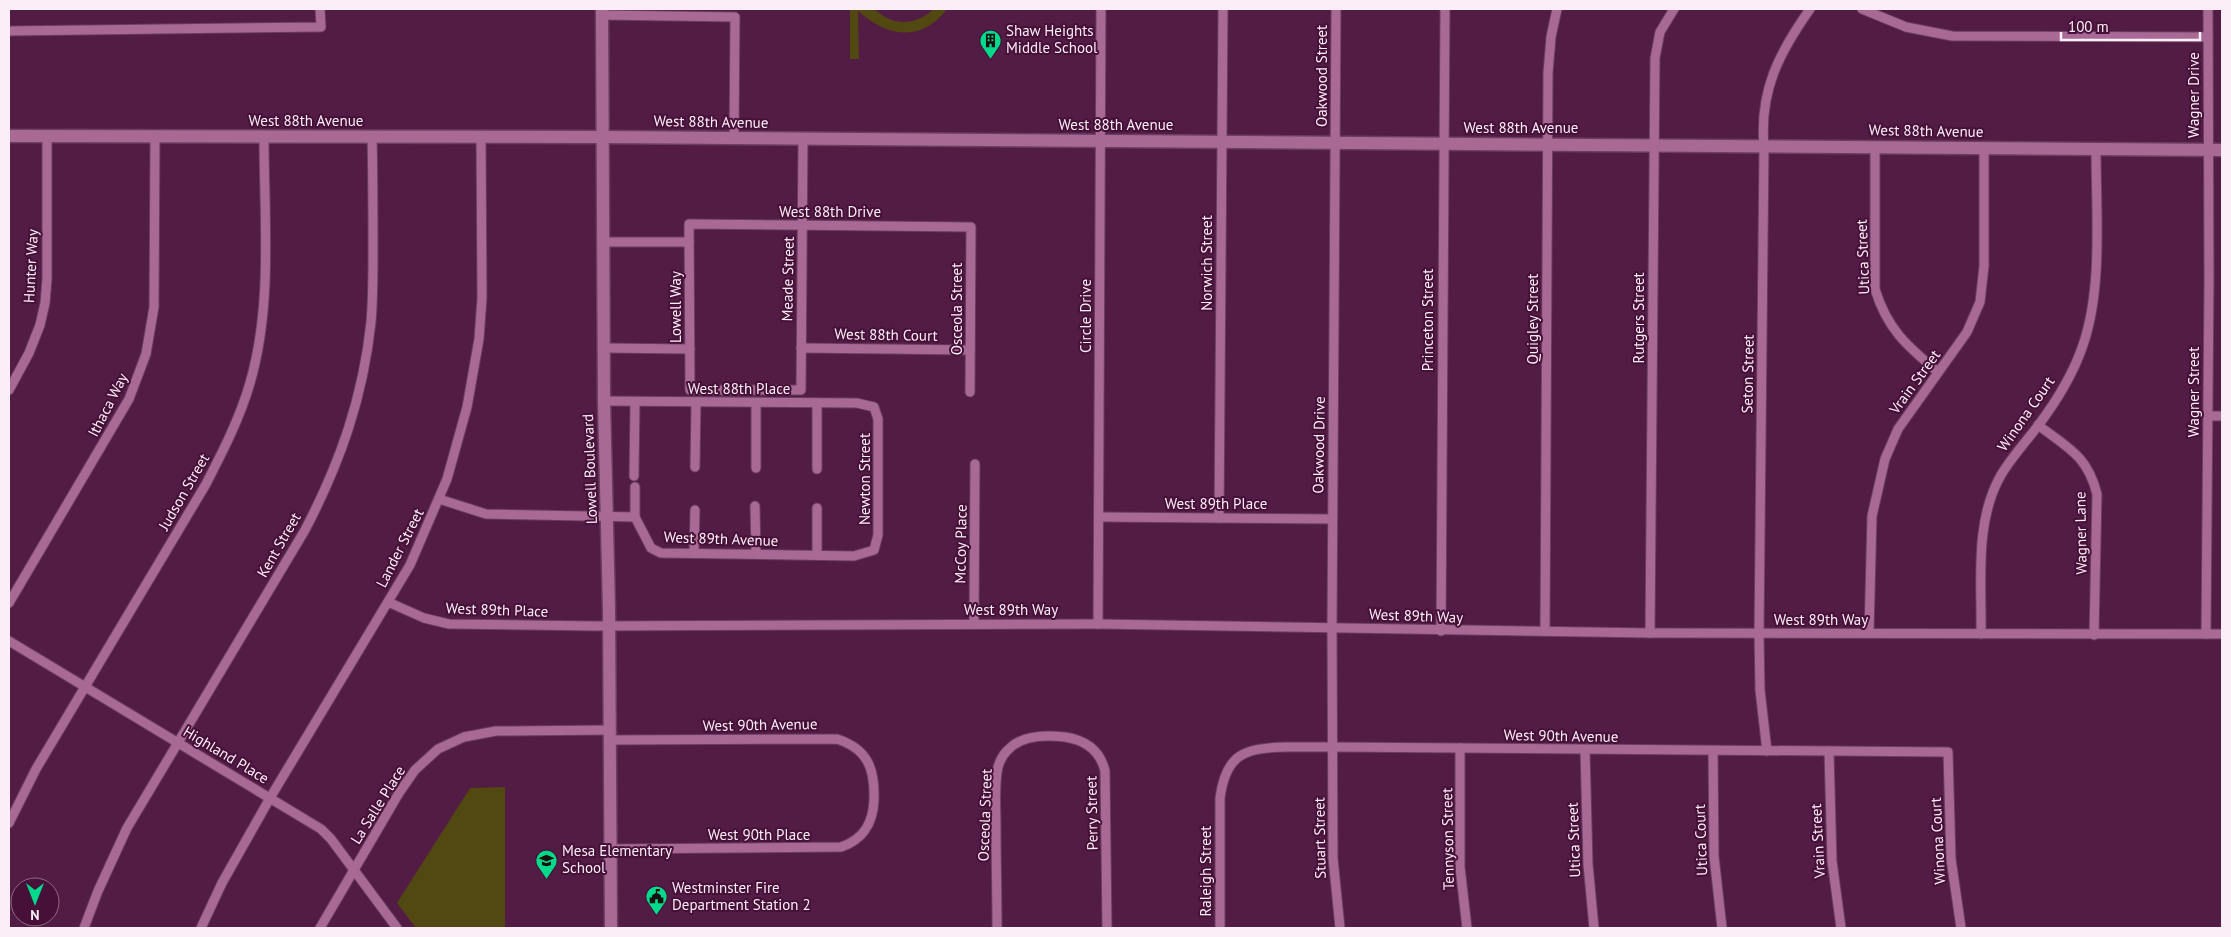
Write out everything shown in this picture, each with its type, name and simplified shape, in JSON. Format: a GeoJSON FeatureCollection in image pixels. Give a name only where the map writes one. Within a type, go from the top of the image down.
{"type":"FeatureCollection","features":[{"type":"Feature","properties":{"kind":"street"},"geometry":{"type":"LineString","coordinates":[[9,31],[321,27],[320,9]]}},
{"type":"Feature","properties":{"kind":"street","name":"Circle Drive"},"geometry":{"type":"LineString","coordinates":[[1098,624],[1102,9]]}},
{"type":"Feature","properties":{"kind":"street","name":"Norwich Street"},"geometry":{"type":"LineString","coordinates":[[1219,518],[1223,9]]}},
{"type":"Feature","properties":{"kind":"street","name":"Oakwood Street"},"geometry":{"type":"LineString","coordinates":[[1336,9],[1336,143]]}},
{"type":"Feature","properties":{"kind":"street","name":"Princeton Street"},"geometry":{"type":"LineString","coordinates":[[1441,631],[1445,9]]}},
{"type":"Feature","properties":{"kind":"street","name":"Quigley Street"},"geometry":{"type":"LineString","coordinates":[[1545,631],[1549,51],[1557,9]]}},
{"type":"Feature","properties":{"kind":"street","name":"Rutgers Street"},"geometry":{"type":"LineString","coordinates":[[1650,633],[1655,58],[1660,32],[1674,9]]}},
{"type":"Feature","properties":{"kind":"street","name":"Seton Street"},"geometry":{"type":"LineString","coordinates":[[1766,751],[1760,690],[1759,634],[1764,111],[1771,79],[1786,44],[1810,9]]}},
{"type":"Feature","properties":{"kind":"street"},"geometry":{"type":"LineString","coordinates":[[1862,9],[1906,27],[1952,36],[2208,37]]}},
{"type":"Feature","properties":{"kind":"street","name":"Wagner Drive"},"geometry":{"type":"LineString","coordinates":[[2208,9],[2209,150]]}},
{"type":"Feature","properties":{"kind":"street"},"geometry":{"type":"LineString","coordinates":[[602,12],[735,17],[734,138]]}},
{"type":"Feature","properties":{"kind":"street","name":"Lowell Boulevard"},"geometry":{"type":"LineString","coordinates":[[602,12],[605,515],[608,528],[611,928]]}},
{"type":"Feature","properties":{"kind":"street","name":"West 88th Avenue"},"geometry":{"type":"LineString","coordinates":[[9,136],[603,137],[2222,150]]}},
{"type":"Feature","properties":{"kind":"street","name":"Hunter Way"},"geometry":{"type":"LineString","coordinates":[[9,390],[32,347],[45,303],[47,279],[47,136]]}},
{"type":"Feature","properties":{"kind":"street","name":"Ithaca Way"},"geometry":{"type":"LineString","coordinates":[[9,603],[129,399],[142,368],[151,332],[154,307],[155,137]]}},
{"type":"Feature","properties":{"kind":"street","name":"Judson Street"},"geometry":{"type":"LineString","coordinates":[[9,824],[36,769],[206,484],[228,441],[247,391],[256,357],[264,304],[264,137]]}},
{"type":"Feature","properties":{"kind":"street","name":"Kent Street"},"geometry":{"type":"LineString","coordinates":[[84,928],[98,891],[127,828],[304,530],[338,461],[352,419],[364,371],[371,322],[372,137]]}},
{"type":"Feature","properties":{"kind":"street","name":"Lander Street"},"geometry":{"type":"LineString","coordinates":[[201,928],[222,883],[270,798],[410,565],[439,499],[453,460],[467,407],[479,339],[482,298],[481,137]]}},
{"type":"Feature","properties":{"kind":"street","name":"Meade Street"},"geometry":{"type":"LineString","coordinates":[[690,390],[801,390],[803,139]]}},
{"type":"Feature","properties":{"kind":"street","name":"Oakwood Drive"},"geometry":{"type":"LineString","coordinates":[[1333,747],[1332,519],[1336,143]]}},
{"type":"Feature","properties":{"kind":"street","name":"Utica Street"},"geometry":{"type":"LineString","coordinates":[[1875,147],[1875,289],[1880,307],[1887,320],[1904,342],[1938,372]]}},
{"type":"Feature","properties":{"kind":"street","name":"Vrain Street"},"geometry":{"type":"LineString","coordinates":[[1869,634],[1872,516],[1878,484],[1889,447],[1898,429],[1967,332],[1980,302],[1984,266],[1984,149]]}},
{"type":"Feature","properties":{"kind":"street","name":"Winona Court"},"geometry":{"type":"LineString","coordinates":[[1981,634],[1982,538],[1985,515],[2002,474],[2061,393],[2087,332],[2095,280],[2096,150]]}},
{"type":"Feature","properties":{"kind":"street","name":"Wagner Street"},"geometry":{"type":"LineString","coordinates":[[2206,634],[2209,150]]}},
{"type":"Feature","properties":{"kind":"street","name":"West 88th Drive"},"geometry":{"type":"LineString","coordinates":[[689,224],[971,226]]}},
{"type":"Feature","properties":{"kind":"street","name":"Lowell Way"},"geometry":{"type":"LineString","coordinates":[[689,224],[690,390]]}},
{"type":"Feature","properties":{"kind":"street","name":"Osceola Street"},"geometry":{"type":"LineString","coordinates":[[970,392],[971,226]]}},
{"type":"Feature","properties":{"kind":"street"},"geometry":{"type":"LineString","coordinates":[[604,242],[689,242]]}},
{"type":"Feature","properties":{"kind":"street"},"geometry":{"type":"LineString","coordinates":[[604,348],[690,349]]}},
{"type":"Feature","properties":{"kind":"street","name":"West 88th Court"},"geometry":{"type":"LineString","coordinates":[[801,348],[970,350]]}},
{"type":"Feature","properties":{"kind":"street","name":"West 88th Place"},"geometry":{"type":"LineString","coordinates":[[604,401],[857,403],[874,407]]}},
{"type":"Feature","properties":{"kind":"street"},"geometry":{"type":"LineString","coordinates":[[634,476],[635,402]]}},
{"type":"Feature","properties":{"kind":"street"},"geometry":{"type":"LineString","coordinates":[[696,403],[696,467]]}},
{"type":"Feature","properties":{"kind":"street"},"geometry":{"type":"LineString","coordinates":[[756,403],[756,468]]}},
{"type":"Feature","properties":{"kind":"street"},"geometry":{"type":"LineString","coordinates":[[816,403],[817,469]]}},
{"type":"Feature","properties":{"kind":"street","name":"Newton Street"},"geometry":{"type":"LineString","coordinates":[[874,407],[878,419],[878,536],[874,550]]}},
{"type":"Feature","properties":{"kind":"street"},"geometry":{"type":"LineString","coordinates":[[2208,416],[2222,416]]}},
{"type":"Feature","properties":{"kind":"street","name":"Wagner Lane"},"geometry":{"type":"LineString","coordinates":[[2038,426],[2083,460],[2092,475],[2097,494],[2094,634]]}},
{"type":"Feature","properties":{"kind":"street","name":"McCoy Place"},"geometry":{"type":"LineString","coordinates":[[974,624],[975,464]]}},
{"type":"Feature","properties":{"kind":"street"},"geometry":{"type":"LineString","coordinates":[[439,499],[486,514],[635,517],[635,487]]}},
{"type":"Feature","properties":{"kind":"street"},"geometry":{"type":"LineString","coordinates":[[755,506],[756,554]]}},
{"type":"Feature","properties":{"kind":"street"},"geometry":{"type":"LineString","coordinates":[[817,508],[817,555]]}},
{"type":"Feature","properties":{"kind":"street"},"geometry":{"type":"LineString","coordinates":[[694,553],[695,510]]}},
{"type":"Feature","properties":{"kind":"street","name":"West 89th Avenue"},"geometry":{"type":"LineString","coordinates":[[635,517],[651,548],[661,553],[854,556],[874,550]]}},
{"type":"Feature","properties":{"kind":"street","name":"West 89th Place"},"geometry":{"type":"LineString","coordinates":[[1099,517],[1332,519]]}},
{"type":"Feature","properties":{"kind":"street","name":"West 89th Place"},"geometry":{"type":"LineString","coordinates":[[388,602],[418,616],[449,624],[609,626]]}},
{"type":"Feature","properties":{"kind":"street","name":"West 89th Way"},"geometry":{"type":"LineString","coordinates":[[609,626],[1098,624],[1332,627],[1441,631],[1759,634],[2222,634]]}},
{"type":"Feature","properties":{"kind":"street","name":"Highland Place"},"geometry":{"type":"LineString","coordinates":[[9,641],[321,829],[331,839],[397,928]]}},
{"type":"Feature","properties":{"kind":"street","name":"La Salle Place"},"geometry":{"type":"LineString","coordinates":[[320,928],[415,770],[438,749],[464,737],[496,731],[610,735]]}},
{"type":"Feature","properties":{"kind":"street","name":"West 90th Avenue"},"geometry":{"type":"LineString","coordinates":[[610,735],[837,740],[854,746],[867,761],[874,778],[874,796]]}},
{"type":"Feature","properties":{"kind":"street","name":"Osceola Street"},"geometry":{"type":"LineString","coordinates":[[997,928],[996,811],[998,768],[1006,752],[1015,744],[1026,739],[1048,737]]}},
{"type":"Feature","properties":{"kind":"street","name":"Perry Street"},"geometry":{"type":"LineString","coordinates":[[1048,737],[1064,737],[1084,742],[1096,752],[1104,765],[1106,778],[1107,928]]}},
{"type":"Feature","properties":{"kind":"street","name":"Stuart Street"},"geometry":{"type":"LineString","coordinates":[[1333,747],[1333,858],[1340,928]]}},
{"type":"Feature","properties":{"kind":"street","name":"West 90th Avenue"},"geometry":{"type":"LineString","coordinates":[[1220,814],[1220,798],[1226,773],[1235,760],[1244,753],[1261,748],[1948,752]]}},
{"type":"Feature","properties":{"kind":"street","name":"Tennyson Street"},"geometry":{"type":"LineString","coordinates":[[1460,748],[1460,867],[1466,928]]}},
{"type":"Feature","properties":{"kind":"street","name":"Utica Street"},"geometry":{"type":"LineString","coordinates":[[1585,750],[1587,855],[1594,928]]}},
{"type":"Feature","properties":{"kind":"street","name":"Utica Court"},"geometry":{"type":"LineString","coordinates":[[1713,751],[1714,856],[1722,928]]}},
{"type":"Feature","properties":{"kind":"street","name":"Vrain Street"},"geometry":{"type":"LineString","coordinates":[[1829,751],[1832,861],[1841,928]]}},
{"type":"Feature","properties":{"kind":"street","name":"Winona Court"},"geometry":{"type":"LineString","coordinates":[[1948,752],[1951,859],[1961,928]]}},
{"type":"Feature","properties":{"kind":"street","name":"West 90th Place"},"geometry":{"type":"LineString","coordinates":[[610,849],[841,847],[854,841],[865,831],[872,818],[874,796]]}},
{"type":"Feature","properties":{"kind":"street","name":"Raleigh Street"},"geometry":{"type":"LineString","coordinates":[[1220,814],[1220,928]]}},
{"type":"Feature","properties":{"kind":"shaded area"},"geometry":{"type":"Polygon","coordinates":[[[871,8],[885,17],[905,22],[923,17],[934,9],[947,9],[937,20],[926,27],[904,32],[892,31],[880,26],[858,11],[859,59],[850,59],[850,9],[871,8]]]}},
{"type":"Feature","properties":{"kind":"shaded area"},"geometry":{"type":"Polygon","coordinates":[[[505,787],[505,928],[416,928],[397,903],[470,788],[505,787]]]}},
{"type":"Feature","properties":{"kind":"place","name":"Shaw Heights Middle School"},"geometry":{"type":"Point","coordinates":[990,59]}},
{"type":"Feature","properties":{"kind":"place","name":"Mesa Elementary School"},"geometry":{"type":"Point","coordinates":[546,879]}},
{"type":"Feature","properties":{"kind":"place","name":"Westminster Fire Department Station 2"},"geometry":{"type":"Point","coordinates":[656,916]}}]}
